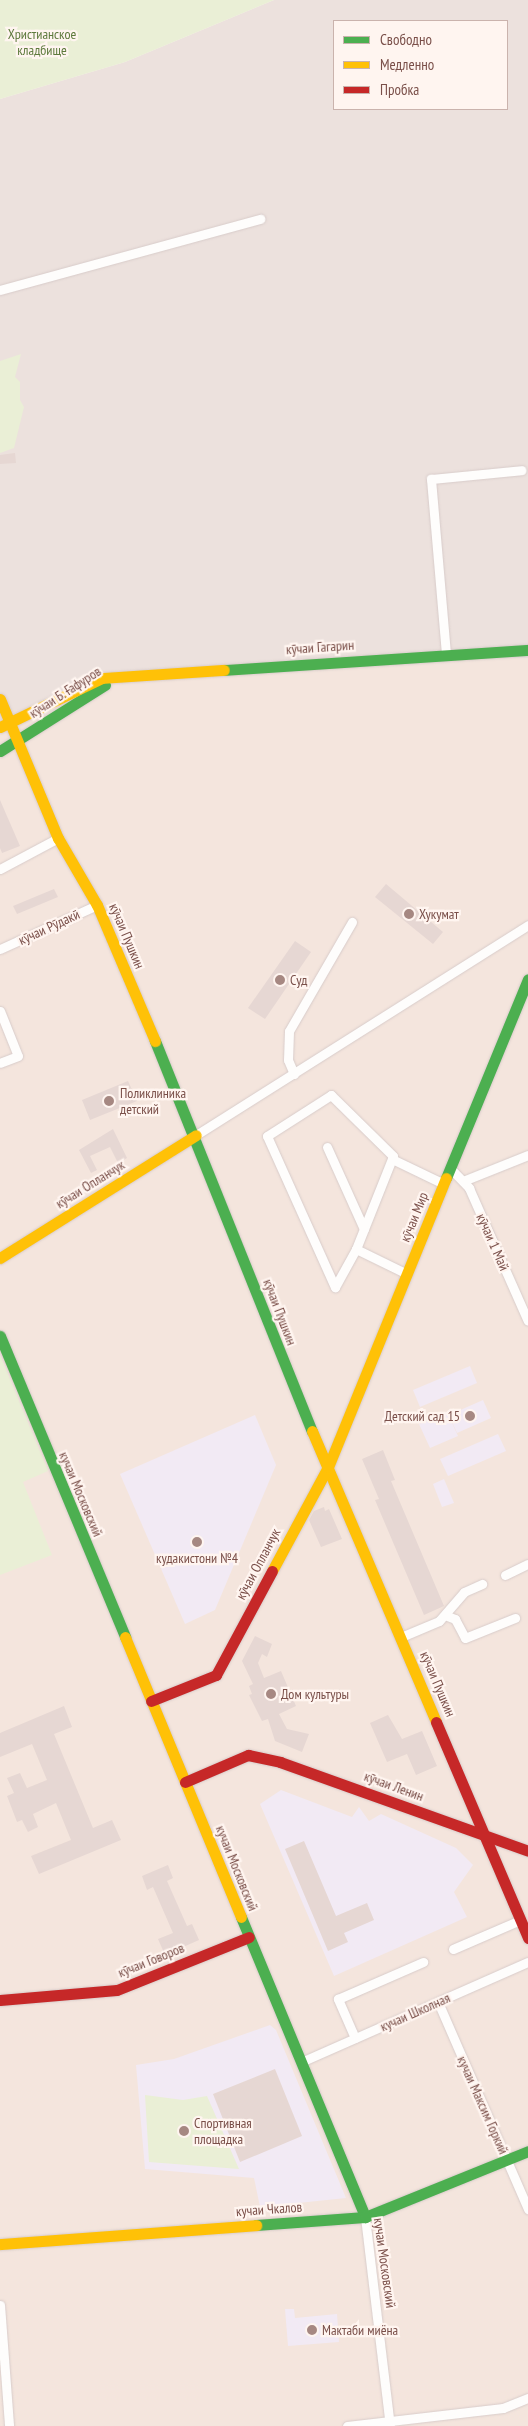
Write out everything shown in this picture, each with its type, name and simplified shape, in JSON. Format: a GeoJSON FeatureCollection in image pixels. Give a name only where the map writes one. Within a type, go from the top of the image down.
{"type":"FeatureCollection","features":[{"type":"Feature","properties":{"kind":"street"},"geometry":{"type":"LineString","coordinates":[[0,290],[260,219]]}},
{"type":"Feature","properties":{"kind":"street"},"geometry":{"type":"LineString","coordinates":[[446,654],[430,479],[522,470]]}},
{"type":"Feature","properties":{"kind":"street","name":"кӯчаи Гагарин"},"geometry":{"type":"LineString","coordinates":[[115,677],[528,650]]}},
{"type":"Feature","properties":{"kind":"street","name":"кӯчаи Б. Ғафуров"},"geometry":{"type":"LineString","coordinates":[[5,725],[102,678],[115,677]]}},
{"type":"Feature","properties":{"kind":"street","name":"кӯчаи Б. Ғафуров"},"geometry":{"type":"LineString","coordinates":[[0,751],[115,677]]}},
{"type":"Feature","properties":{"kind":"street","name":"кӯчаи Пушкин"},"geometry":{"type":"LineString","coordinates":[[0,699],[5,725],[17,740],[58,838],[97,905],[196,1135],[275,1344],[528,1938]]}},
{"type":"Feature","properties":{"kind":"street"},"geometry":{"type":"LineString","coordinates":[[0,869],[58,838]]}},
{"type":"Feature","properties":{"kind":"street","name":"кӯчаи Рӯдакӣ"},"geometry":{"type":"LineString","coordinates":[[1,946],[97,905]]}},
{"type":"Feature","properties":{"kind":"street"},"geometry":{"type":"LineString","coordinates":[[294,1074],[286,1046],[289,1031],[352,922]]}},
{"type":"Feature","properties":{"kind":"street"},"geometry":{"type":"LineString","coordinates":[[196,1135],[528,925]]}},
{"type":"Feature","properties":{"kind":"street","name":"кӯчаи Мир"},"geometry":{"type":"LineString","coordinates":[[328,1467],[450,1168],[522,1008],[528,979]]}},
{"type":"Feature","properties":{"kind":"street"},"geometry":{"type":"LineString","coordinates":[[0,1011],[18,1056],[0,1063]]}},
{"type":"Feature","properties":{"kind":"street"},"geometry":{"type":"LineString","coordinates":[[392,1159],[356,1249],[335,1287],[267,1136],[332,1095],[392,1159],[444,1184]]}},
{"type":"Feature","properties":{"kind":"street","name":"кӯчаи Опланчук"},"geometry":{"type":"LineString","coordinates":[[0,1258],[196,1135]]}},
{"type":"Feature","properties":{"kind":"street"},"geometry":{"type":"LineString","coordinates":[[327,1146],[364,1229]]}},
{"type":"Feature","properties":{"kind":"street"},"geometry":{"type":"LineString","coordinates":[[463,1181],[528,1155]]}},
{"type":"Feature","properties":{"kind":"street","name":"кӯчаи 1 Май"},"geometry":{"type":"LineString","coordinates":[[450,1168],[463,1181],[528,1321]]}},
{"type":"Feature","properties":{"kind":"street"},"geometry":{"type":"LineString","coordinates":[[356,1249],[407,1274]]}},
{"type":"Feature","properties":{"kind":"street","name":"кучаи Московский"},"geometry":{"type":"LineString","coordinates":[[0,1336],[365,2217],[390,2424]]}},
{"type":"Feature","properties":{"kind":"street","name":"кӯчаи Опланчук"},"geometry":{"type":"LineString","coordinates":[[151,1701],[216,1675],[328,1467]]}},
{"type":"Feature","properties":{"kind":"street"},"geometry":{"type":"LineString","coordinates":[[505,1575],[528,1564]]}},
{"type":"Feature","properties":{"kind":"street"},"geometry":{"type":"LineString","coordinates":[[401,1637],[445,1615],[464,1592],[482,1584]]}},
{"type":"Feature","properties":{"kind":"street"},"geometry":{"type":"LineString","coordinates":[[445,1615],[456,1619],[465,1638],[515,1618]]}},
{"type":"Feature","properties":{"kind":"street","name":"кӯчаи Ленин"},"geometry":{"type":"LineString","coordinates":[[185,1782],[248,1755],[280,1762],[528,1851]]}},
{"type":"Feature","properties":{"kind":"street"},"geometry":{"type":"LineString","coordinates":[[453,1949],[520,1920]]}},
{"type":"Feature","properties":{"kind":"street","name":"кӯчаи Говоров"},"geometry":{"type":"LineString","coordinates":[[0,2000],[117,1990],[249,1937]]}},
{"type":"Feature","properties":{"kind":"street"},"geometry":{"type":"LineString","coordinates":[[355,2038],[338,1999],[422,1962]]}},
{"type":"Feature","properties":{"kind":"street","name":"кучаи Школная"},"geometry":{"type":"LineString","coordinates":[[301,2062],[528,1962]]}},
{"type":"Feature","properties":{"kind":"street","name":"кучаи Максим Горкий"},"geometry":{"type":"LineString","coordinates":[[438,2002],[528,2209]]}},
{"type":"Feature","properties":{"kind":"street","name":"кучаи Чкалов"},"geometry":{"type":"LineString","coordinates":[[0,2244],[365,2217],[528,2151]]}},
{"type":"Feature","properties":{"kind":"street"},"geometry":{"type":"LineString","coordinates":[[0,2305],[9,2426]]}},
{"type":"Feature","properties":{"kind":"street"},"geometry":{"type":"LineString","coordinates":[[346,2426],[390,2424],[503,2408],[528,2398]]}},
{"type":"Feature","properties":{"kind":"shaded area"},"geometry":{"type":"Polygon","coordinates":[[[274,0],[528,0],[528,658],[477,658],[89,685],[0,731],[0,99],[125,62],[274,0]]]}},
{"type":"Feature","properties":{"kind":"shaded area"},"geometry":{"type":"Polygon","coordinates":[[[477,658],[528,658],[528,2426],[0,2426],[0,732],[89,685],[477,658]]]}},
{"type":"Feature","properties":{"kind":"shaded area"},"geometry":{"type":"Polygon","coordinates":[[[470,1366],[477,1383],[420,1407],[413,1390],[470,1366]]]}},
{"type":"Feature","properties":{"kind":"shaded area","name":"Детский сад 15"},"geometry":{"type":"Polygon","coordinates":[[[483,1400],[491,1418],[457,1433],[449,1415],[483,1400]]]}},
{"type":"Feature","properties":{"kind":"shaded area"},"geometry":{"type":"Polygon","coordinates":[[[447,1412],[458,1436],[430,1448],[419,1424],[447,1412]]]}},
{"type":"Feature","properties":{"kind":"shaded area","name":"кудакистони №4"},"geometry":{"type":"Polygon","coordinates":[[[255,1415],[276,1465],[215,1610],[185,1624],[120,1474],[255,1415]]]}},
{"type":"Feature","properties":{"kind":"shaded area"},"geometry":{"type":"Polygon","coordinates":[[[498,1434],[506,1451],[448,1476],[440,1459],[498,1434]]]}},
{"type":"Feature","properties":{"kind":"shaded area"},"geometry":{"type":"Polygon","coordinates":[[[444,1479],[454,1503],[442,1507],[433,1484],[444,1479]]]}},
{"type":"Feature","properties":{"kind":"shaded area"},"geometry":{"type":"Polygon","coordinates":[[[281,1790],[352,1817],[359,1807],[369,1821],[381,1814],[456,1848],[473,1865],[454,1892],[467,1917],[334,1976],[260,1804],[281,1790]]]}},
{"type":"Feature","properties":{"kind":"shaded area"},"geometry":{"type":"Polygon","coordinates":[[[270,2025],[276,2030],[346,2198],[260,2207],[254,2178],[145,2169],[136,2065],[174,2059],[270,2025]]]}},
{"type":"Feature","properties":{"kind":"shaded area","name":"Мактаби миёна"},"geometry":{"type":"Polygon","coordinates":[[[285,2309],[294,2309],[295,2318],[337,2314],[339,2342],[288,2346],[285,2309]]]}},
{"type":"Feature","properties":{"kind":"green space","name":"Христианское кладбище"},"geometry":{"type":"Polygon","coordinates":[[[0,0],[274,0],[125,62],[0,99],[0,0]]]}},
{"type":"Feature","properties":{"kind":"green space"},"geometry":{"type":"Polygon","coordinates":[[[21,354],[15,377],[20,382],[20,400],[24,407],[14,448],[0,453],[0,361],[21,354]]]}},
{"type":"Feature","properties":{"kind":"green space"},"geometry":{"type":"Polygon","coordinates":[[[0,1355],[48,1471],[23,1482],[52,1555],[0,1575],[0,1355]]]}},
{"type":"Feature","properties":{"kind":"green space","name":"Спортивная площадка"},"geometry":{"type":"Polygon","coordinates":[[[145,2095],[183,2100],[207,2096],[239,2169],[149,2162],[145,2095]]]}},
{"type":"Feature","properties":{"kind":"building"},"geometry":{"type":"Polygon","coordinates":[[[15,453],[16,463],[0,464],[0,455],[15,453]]]}},
{"type":"Feature","properties":{"kind":"building"},"geometry":{"type":"Polygon","coordinates":[[[0,800],[20,846],[2,853],[0,848],[0,800]]]}},
{"type":"Feature","properties":{"kind":"building","name":"Хукумат"},"geometry":{"type":"Polygon","coordinates":[[[386,884],[443,932],[433,944],[375,897],[386,884]]]}},
{"type":"Feature","properties":{"kind":"building"},"geometry":{"type":"Polygon","coordinates":[[[54,889],[58,897],[17,914],[13,906],[54,889]]]}},
{"type":"Feature","properties":{"kind":"building","name":"Суд"},"geometry":{"type":"Polygon","coordinates":[[[295,941],[311,952],[265,1019],[248,1008],[295,941]]]}},
{"type":"Feature","properties":{"kind":"building","name":"Поликлиника детский"},"geometry":{"type":"Polygon","coordinates":[[[128,1081],[137,1101],[90,1120],[82,1100],[128,1081]]]}},
{"type":"Feature","properties":{"kind":"building"},"geometry":{"type":"Polygon","coordinates":[[[113,1129],[127,1158],[118,1163],[110,1147],[90,1156],[97,1170],[91,1173],[79,1150],[113,1129]]]}},
{"type":"Feature","properties":{"kind":"building"},"geometry":{"type":"Polygon","coordinates":[[[383,1450],[395,1480],[391,1481],[444,1606],[424,1615],[375,1500],[379,1499],[362,1459],[383,1450]]]}},
{"type":"Feature","properties":{"kind":"building"},"geometry":{"type":"Polygon","coordinates":[[[324,1507],[325,1511],[329,1509],[342,1539],[321,1547],[309,1520],[314,1511],[324,1507]]]}},
{"type":"Feature","properties":{"kind":"building","name":"Дом культуры"},"geometry":{"type":"Polygon","coordinates":[[[255,1636],[272,1644],[267,1657],[262,1654],[258,1663],[264,1678],[281,1671],[296,1706],[279,1714],[287,1729],[309,1734],[302,1752],[275,1741],[268,1719],[262,1721],[249,1695],[252,1694],[249,1686],[253,1684],[242,1661],[255,1636]]]}},
{"type":"Feature","properties":{"kind":"building"},"geometry":{"type":"Polygon","coordinates":[[[64,1706],[72,1727],[54,1734],[93,1828],[112,1820],[121,1840],[39,1874],[31,1856],[71,1840],[56,1803],[33,1814],[38,1827],[28,1832],[22,1820],[17,1822],[7,1796],[14,1793],[7,1778],[20,1773],[27,1788],[47,1780],[32,1744],[0,1757],[0,1733],[64,1706]]]}},
{"type":"Feature","properties":{"kind":"building"},"geometry":{"type":"Polygon","coordinates":[[[388,1715],[402,1739],[422,1731],[437,1766],[416,1775],[407,1754],[387,1762],[370,1723],[388,1715]]]}},
{"type":"Feature","properties":{"kind":"building"},"geometry":{"type":"Polygon","coordinates":[[[304,1841],[336,1916],[367,1903],[374,1920],[344,1933],[348,1942],[328,1951],[285,1849],[304,1841]]]}},
{"type":"Feature","properties":{"kind":"building"},"geometry":{"type":"Polygon","coordinates":[[[168,1865],[173,1878],[167,1881],[187,1926],[192,1924],[199,1940],[165,1955],[158,1939],[173,1933],[153,1887],[147,1890],[142,1876],[168,1865]]]}},
{"type":"Feature","properties":{"kind":"building"},"geometry":{"type":"Polygon","coordinates":[[[275,2069],[302,2136],[240,2162],[213,2094],[275,2069]]]}},
{"type":"Feature","properties":{"kind":"traffic: fast"},"geometry":{"type":"LineString","coordinates":[[224,670],[528,650]]}},
{"type":"Feature","properties":{"kind":"traffic: fast"},"geometry":{"type":"LineString","coordinates":[[0,751],[105,685]]}},
{"type":"Feature","properties":{"kind":"traffic: fast"},"geometry":{"type":"LineString","coordinates":[[446,1178],[528,979]]}},
{"type":"Feature","properties":{"kind":"traffic: fast"},"geometry":{"type":"LineString","coordinates":[[155,1041],[312,1431]]}},
{"type":"Feature","properties":{"kind":"traffic: fast"},"geometry":{"type":"LineString","coordinates":[[0,1336],[125,1637]]}},
{"type":"Feature","properties":{"kind":"traffic: fast"},"geometry":{"type":"LineString","coordinates":[[241,1917],[365,2217]]}},
{"type":"Feature","properties":{"kind":"traffic: fast"},"geometry":{"type":"LineString","coordinates":[[256,2225],[365,2217],[528,2151]]}},
{"type":"Feature","properties":{"kind":"traffic: slow"},"geometry":{"type":"LineString","coordinates":[[0,727],[102,678],[224,670]]}},
{"type":"Feature","properties":{"kind":"traffic: slow"},"geometry":{"type":"LineString","coordinates":[[0,699],[58,838],[97,905],[155,1041]]}},
{"type":"Feature","properties":{"kind":"traffic: slow"},"geometry":{"type":"LineString","coordinates":[[0,1258],[196,1135]]}},
{"type":"Feature","properties":{"kind":"traffic: slow"},"geometry":{"type":"LineString","coordinates":[[272,1571],[328,1467],[446,1178]]}},
{"type":"Feature","properties":{"kind":"traffic: slow"},"geometry":{"type":"LineString","coordinates":[[312,1431],[436,1722]]}},
{"type":"Feature","properties":{"kind":"traffic: slow"},"geometry":{"type":"LineString","coordinates":[[125,1637],[241,1917]]}},
{"type":"Feature","properties":{"kind":"traffic: slow"},"geometry":{"type":"LineString","coordinates":[[0,2244],[256,2225]]}},
{"type":"Feature","properties":{"kind":"traffic: jam"},"geometry":{"type":"LineString","coordinates":[[151,1701],[216,1675],[272,1571]]}},
{"type":"Feature","properties":{"kind":"traffic: jam"},"geometry":{"type":"LineString","coordinates":[[436,1722],[528,1938]]}},
{"type":"Feature","properties":{"kind":"traffic: jam"},"geometry":{"type":"LineString","coordinates":[[185,1782],[248,1755],[280,1762],[528,1851]]}},
{"type":"Feature","properties":{"kind":"traffic: jam"},"geometry":{"type":"LineString","coordinates":[[0,2000],[117,1990],[249,1937]]}},
{"type":"Feature","properties":{"kind":"place","name":"Хукумат"},"geometry":{"type":"Point","coordinates":[409,914]}},
{"type":"Feature","properties":{"kind":"place","name":"Суд"},"geometry":{"type":"Point","coordinates":[280,980]}},
{"type":"Feature","properties":{"kind":"place","name":"Поликлиника детский"},"geometry":{"type":"Point","coordinates":[109,1101]}},
{"type":"Feature","properties":{"kind":"place","name":"Детский сад 15"},"geometry":{"type":"Point","coordinates":[470,1416]}},
{"type":"Feature","properties":{"kind":"place","name":"кудакистони №4"},"geometry":{"type":"Point","coordinates":[197,1542]}},
{"type":"Feature","properties":{"kind":"place","name":"Дом культуры"},"geometry":{"type":"Point","coordinates":[271,1694]}},
{"type":"Feature","properties":{"kind":"place","name":"Спортивная площадка"},"geometry":{"type":"Point","coordinates":[184,2131]}},
{"type":"Feature","properties":{"kind":"place","name":"Мактаби миёна"},"geometry":{"type":"Point","coordinates":[312,2330]}}]}
